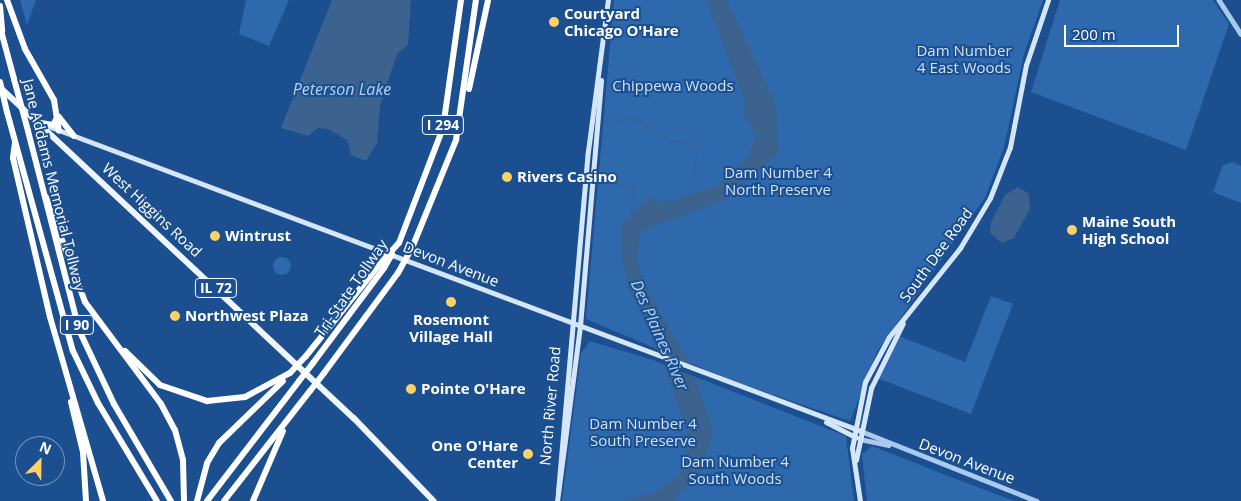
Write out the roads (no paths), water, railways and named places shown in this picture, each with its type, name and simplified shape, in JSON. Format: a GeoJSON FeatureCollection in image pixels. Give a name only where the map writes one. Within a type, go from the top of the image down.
{"type":"FeatureCollection","features":[{"type":"Feature","properties":{"kind":"highway"},"geometry":{"type":"LineString","coordinates":[[7,0],[58,116],[74,136]]}},
{"type":"Feature","properties":{"kind":"highway","name":"Tri-State Tollway"},"geometry":{"type":"LineString","coordinates":[[207,501],[313,363],[399,243],[442,128],[461,0]]}},
{"type":"Feature","properties":{"kind":"highway","name":"Tri-State Tollway"},"geometry":{"type":"LineString","coordinates":[[224,501],[324,373],[398,273],[412,248],[444,178],[463,112],[476,0]]}},
{"type":"Feature","properties":{"kind":"highway"},"geometry":{"type":"LineString","coordinates":[[463,112],[487,1]]}},
{"type":"Feature","properties":{"kind":"highway","name":"Jane Addams Memorial Tollway"},"geometry":{"type":"LineString","coordinates":[[0,6],[1,29],[71,306],[92,361],[171,501]]}},
{"type":"Feature","properties":{"kind":"highway","name":"Jane Addams Memorial Tollway"},"geometry":{"type":"LineString","coordinates":[[0,82],[73,351],[98,403],[157,501]]}},
{"type":"Feature","properties":{"kind":"highway"},"geometry":{"type":"LineString","coordinates":[[41,123],[54,124],[58,116]]}},
{"type":"Feature","properties":{"kind":"highway"},"geometry":{"type":"LineString","coordinates":[[58,116],[59,130]]}},
{"type":"Feature","properties":{"kind":"highway"},"geometry":{"type":"LineString","coordinates":[[16,139],[13,158],[69,384],[83,452],[86,501]]}},
{"type":"Feature","properties":{"kind":"highway"},"geometry":{"type":"LineString","coordinates":[[42,190],[75,282],[101,326],[162,404],[180,446],[184,501]]}},
{"type":"Feature","properties":{"kind":"highway"},"geometry":{"type":"LineString","coordinates":[[197,501],[207,463],[241,420],[306,356],[381,267]]}},
{"type":"Feature","properties":{"kind":"highway"},"geometry":{"type":"LineString","coordinates":[[101,326],[151,378],[189,397],[219,401],[245,397],[290,373]]}},
{"type":"Feature","properties":{"kind":"highway"},"geometry":{"type":"LineString","coordinates":[[69,384],[103,501]]}},
{"type":"Feature","properties":{"kind":"highway"},"geometry":{"type":"LineString","coordinates":[[253,501],[287,422]]}},
{"type":"Feature","properties":{"kind":"main road"},"geometry":{"type":"LineString","coordinates":[[600,79],[608,0]]}},
{"type":"Feature","properties":{"kind":"main road","name":"South Dee Road"},"geometry":{"type":"LineString","coordinates":[[860,501],[853,436],[871,369],[970,233],[990,198],[1010,147],[1026,65],[1048,0]]}},
{"type":"Feature","properties":{"kind":"main road","name":"North River Road"},"geometry":{"type":"LineString","coordinates":[[558,492],[571,323],[593,108],[600,79]]}},
{"type":"Feature","properties":{"kind":"main road","name":"North River Road"},"geometry":{"type":"LineString","coordinates":[[557,501],[580,326],[600,79]]}},
{"type":"Feature","properties":{"kind":"main road","name":"West Higgins Road"},"geometry":{"type":"LineString","coordinates":[[0,87],[41,123],[354,418],[434,501]]}},
{"type":"Feature","properties":{"kind":"main road","name":"Devon Avenue"},"geometry":{"type":"LineString","coordinates":[[41,123],[580,326],[823,420],[861,431]]}},
{"type":"Feature","properties":{"kind":"main road"},"geometry":{"type":"LineString","coordinates":[[58,139],[59,130]]}},
{"type":"Feature","properties":{"kind":"main road","name":"South Dee Road"},"geometry":{"type":"LineString","coordinates":[[856,463],[872,384],[903,323]]}},
{"type":"Feature","properties":{"kind":"main road","name":"Devon Avenue"},"geometry":{"type":"LineString","coordinates":[[823,420],[860,438]]}},
{"type":"Feature","properties":{"kind":"street"},"geometry":{"type":"LineString","coordinates":[[1218,0],[1241,34]]}},
{"type":"Feature","properties":{"kind":"street","name":"Devon Avenue"},"geometry":{"type":"LineString","coordinates":[[861,431],[889,445],[1036,501]]}},
{"type":"Feature","properties":{"kind":"street","name":"Devon Avenue"},"geometry":{"type":"LineString","coordinates":[[860,438],[889,445]]}},
{"type":"Feature","properties":{"kind":"water","name":"Peterson Lake"},"geometry":{"type":"Polygon","coordinates":[[[332,0],[411,0],[408,45],[397,54],[380,106],[377,143],[366,161],[351,155],[347,140],[328,129],[318,128],[308,136],[281,128],[332,0]]]}},
{"type":"Feature","properties":{"kind":"water","name":"Des Plaines River"},"geometry":{"type":"Polygon","coordinates":[[[706,0],[727,0],[776,105],[778,154],[725,200],[644,230],[640,236],[637,254],[643,281],[691,365],[713,431],[702,470],[673,501],[623,501],[656,492],[678,475],[686,460],[687,430],[648,324],[629,291],[621,255],[621,224],[648,197],[661,203],[716,186],[747,158],[756,136],[744,115],[744,99],[706,0]]]}},
{"type":"Feature","properties":{"kind":"water"},"geometry":{"type":"Polygon","coordinates":[[[1018,187],[1029,194],[1030,209],[1014,238],[1002,243],[990,233],[991,222],[1005,195],[1018,187]]]}},
{"type":"Feature","properties":{"kind":"waterway"},"geometry":{"type":"LineString","coordinates":[[607,104],[618,122],[629,116],[670,140],[698,145],[688,194]]}},
{"type":"Feature","properties":{"kind":"waterway"},"geometry":{"type":"LineString","coordinates":[[602,177],[635,189],[629,203],[632,214]]}},
{"type":"Feature","properties":{"kind":"place","name":"Courtyard Chicago O'Hare"},"geometry":{"type":"Point","coordinates":[554,22]}},
{"type":"Feature","properties":{"kind":"place","name":"Rivers Casino"},"geometry":{"type":"Point","coordinates":[507,177]}},
{"type":"Feature","properties":{"kind":"place","name":"Maine South High School"},"geometry":{"type":"Point","coordinates":[1072,230]}},
{"type":"Feature","properties":{"kind":"place","name":"Wintrust"},"geometry":{"type":"Point","coordinates":[215,236]}},
{"type":"Feature","properties":{"kind":"place","name":"Rosemont Village Hall"},"geometry":{"type":"Point","coordinates":[451,302]}},
{"type":"Feature","properties":{"kind":"place","name":"Northwest Plaza"},"geometry":{"type":"Point","coordinates":[175,316]}},
{"type":"Feature","properties":{"kind":"place","name":"Pointe O'Hare"},"geometry":{"type":"Point","coordinates":[411,389]}},
{"type":"Feature","properties":{"kind":"place","name":"One O'Hare Center"},"geometry":{"type":"Point","coordinates":[528,454]}},
{"type":"Feature","properties":{"kind":"park label","name":"Dam Number 4 East Woods"},"geometry":{"type":"Point","coordinates":[964,58]}},
{"type":"Feature","properties":{"kind":"park label","name":"Chippewa Woods"},"geometry":{"type":"Point","coordinates":[673,86]}},
{"type":"Feature","properties":{"kind":"park label","name":"Dam Number 4 North Preserve"},"geometry":{"type":"Point","coordinates":[778,180]}},
{"type":"Feature","properties":{"kind":"park label","name":"Dam Number 4 South Preserve"},"geometry":{"type":"Point","coordinates":[643,432]}},
{"type":"Feature","properties":{"kind":"park label","name":"Dam Number 4 South Woods"},"geometry":{"type":"Point","coordinates":[735,470]}}]}
